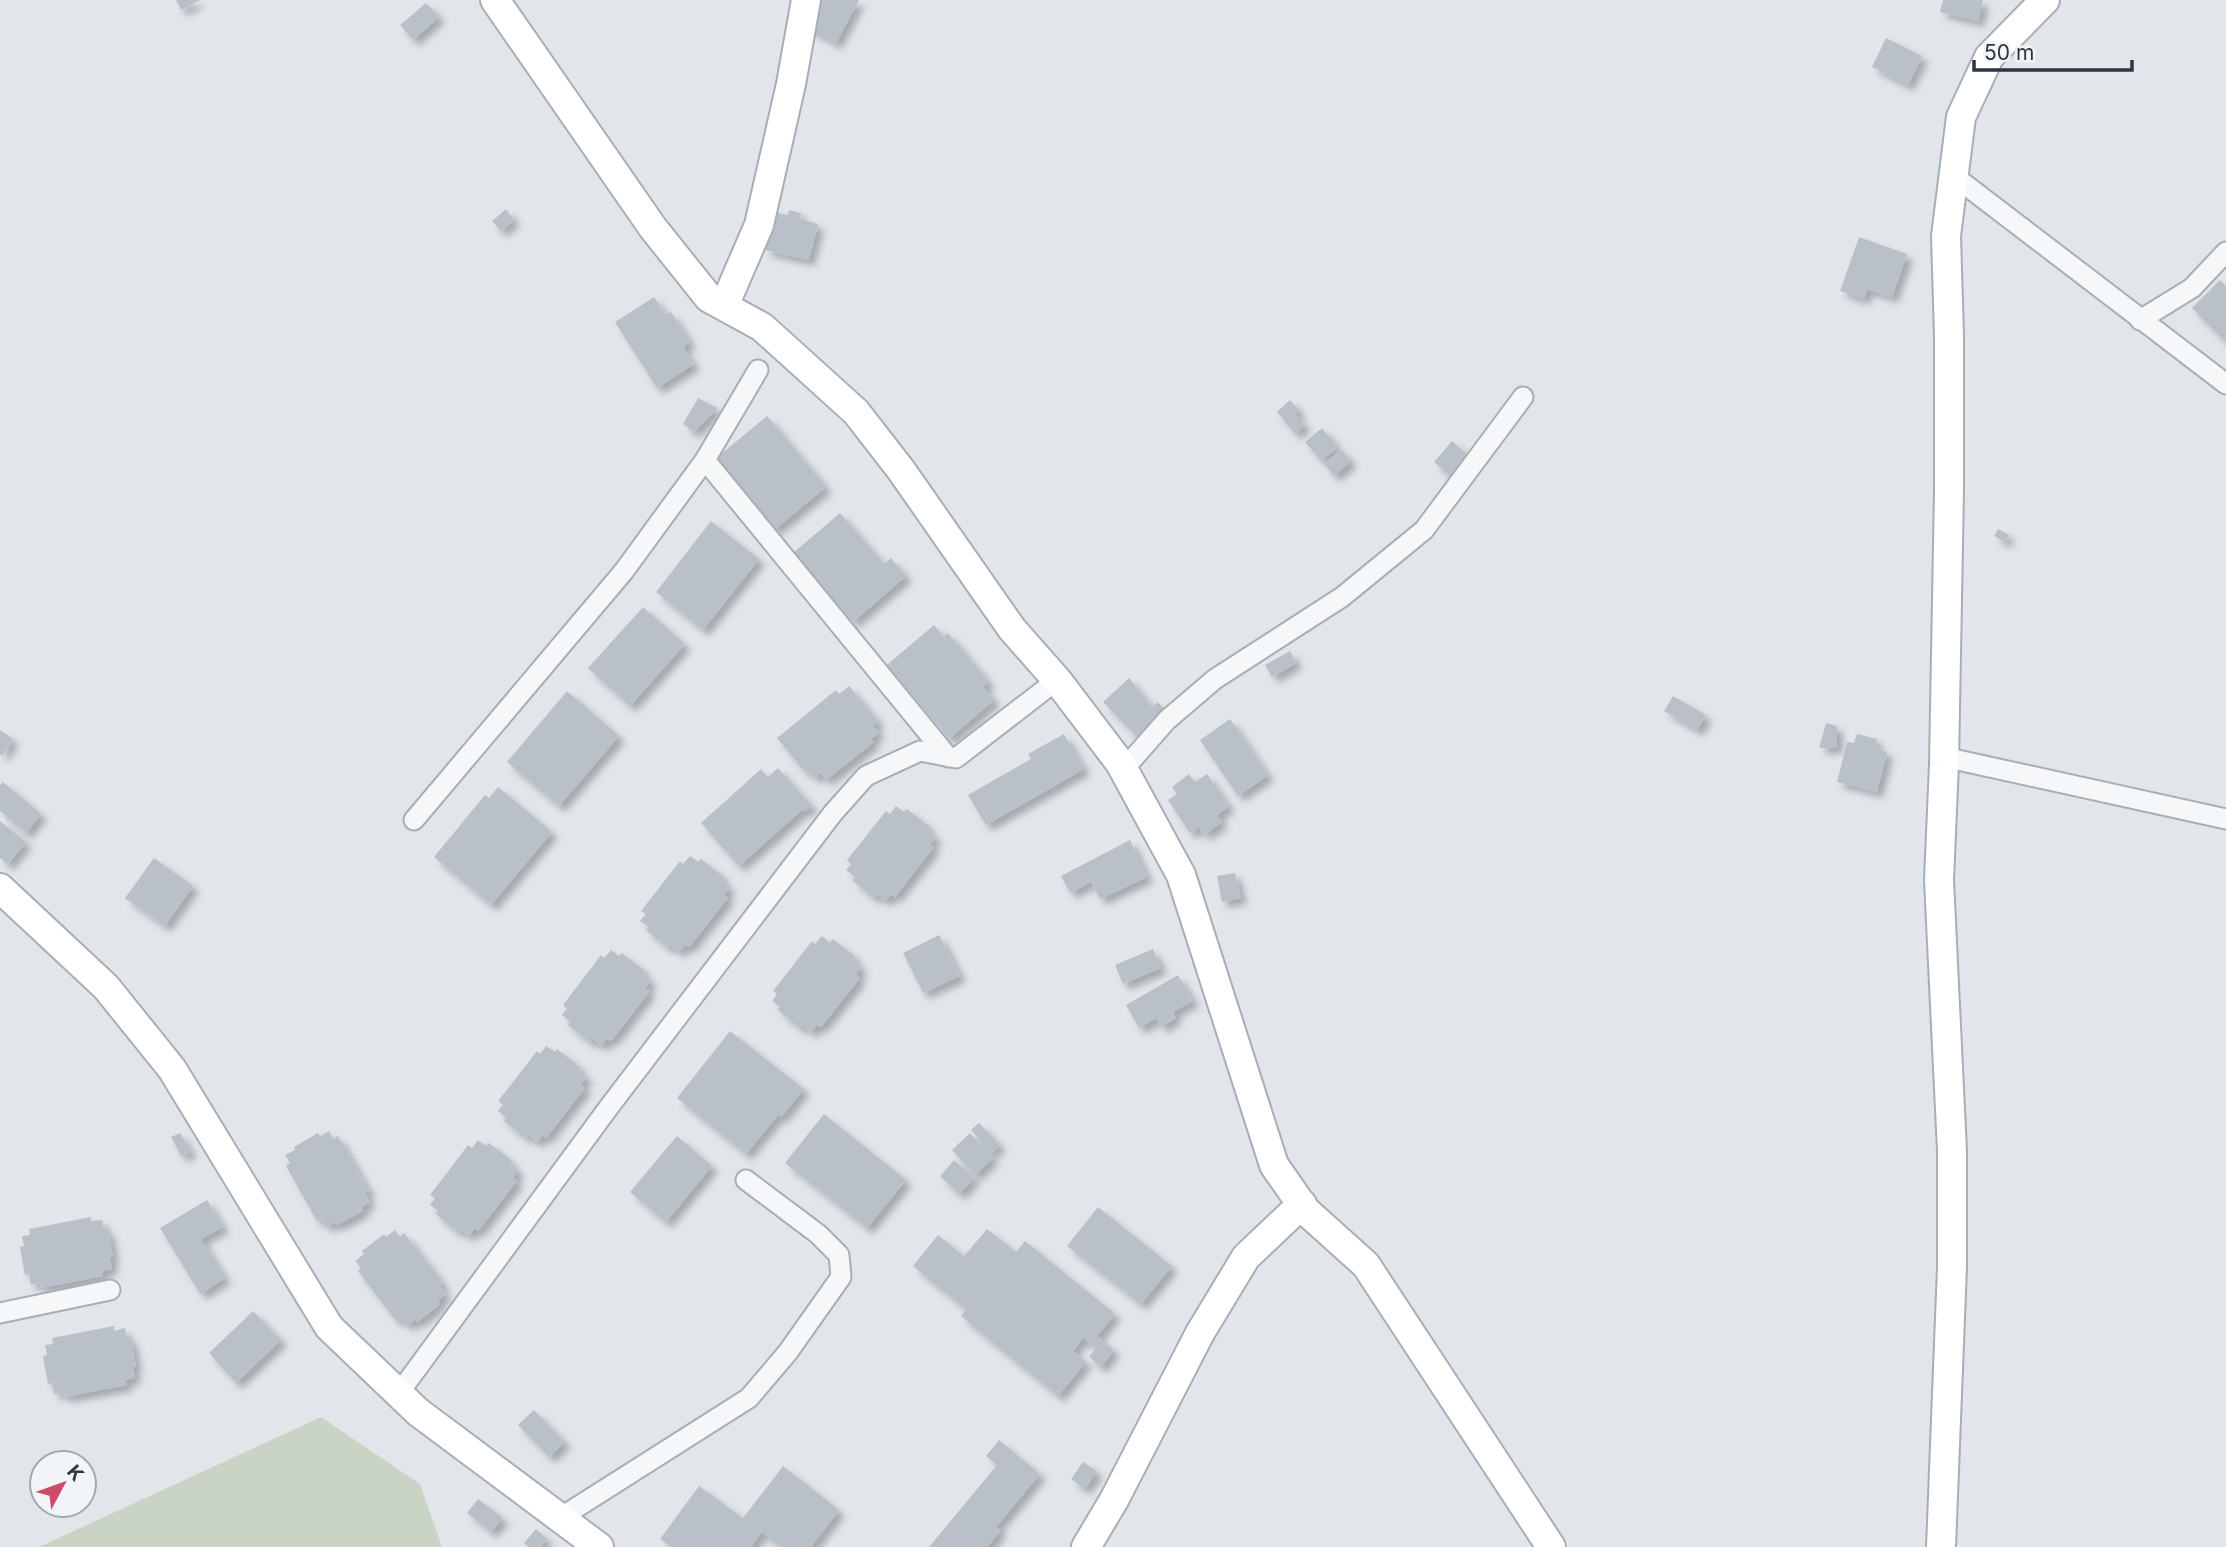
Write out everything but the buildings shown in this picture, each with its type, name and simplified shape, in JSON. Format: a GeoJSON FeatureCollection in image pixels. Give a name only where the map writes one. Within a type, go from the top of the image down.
{"type":"FeatureCollection","features":[{"type":"Feature","properties":{"kind":"street"},"geometry":{"type":"LineString","coordinates":[[495,0],[653,228],[709,298],[762,327],[856,412],[901,470],[1012,629],[1057,680],[1123,770],[1181,875],[1274,1164],[1306,1211],[1366,1265],[1551,1547]]}},
{"type":"Feature","properties":{"kind":"street"},"geometry":{"type":"LineString","coordinates":[[724,306],[759,225],[791,84],[806,0]]}},
{"type":"Feature","properties":{"kind":"street"},"geometry":{"type":"LineString","coordinates":[[1941,1547],[1952,1267],[1952,1151],[1939,880],[1949,476],[1946,236],[1961,117],[1989,57],[2045,0]]}},
{"type":"Feature","properties":{"kind":"street"},"geometry":{"type":"LineString","coordinates":[[1954,176],[2226,384]]}},
{"type":"Feature","properties":{"kind":"street"},"geometry":{"type":"LineString","coordinates":[[2140,320],[2192,288],[2226,252]]}},
{"type":"Feature","properties":{"kind":"street"},"geometry":{"type":"LineString","coordinates":[[414,820],[624,571],[705,460],[758,370]]}},
{"type":"Feature","properties":{"kind":"street"},"geometry":{"type":"LineString","coordinates":[[1123,770],[1167,720],[1215,679],[1342,597],[1424,530],[1523,397]]}},
{"type":"Feature","properties":{"kind":"street"},"geometry":{"type":"LineString","coordinates":[[705,460],[948,757]]}},
{"type":"Feature","properties":{"kind":"street"},"geometry":{"type":"LineString","coordinates":[[398,1393],[609,1107],[833,813],[866,776],[920,751],[956,758],[1057,680]]}},
{"type":"Feature","properties":{"kind":"street"},"geometry":{"type":"LineString","coordinates":[[1944,757],[2226,819]]}},
{"type":"Feature","properties":{"kind":"street"},"geometry":{"type":"LineString","coordinates":[[0,888],[106,987],[172,1069],[329,1327],[418,1412],[599,1547]]}},
{"type":"Feature","properties":{"kind":"street"},"geometry":{"type":"LineString","coordinates":[[560,1518],[749,1398],[788,1352],[841,1277],[839,1255],[818,1234],[746,1180]]}},
{"type":"Feature","properties":{"kind":"street"},"geometry":{"type":"LineString","coordinates":[[1086,1547],[1114,1500],[1200,1333],[1246,1257],[1302,1204]]}},
{"type":"Feature","properties":{"kind":"street"},"geometry":{"type":"LineString","coordinates":[[0,1313],[110,1290]]}},
{"type":"Feature","properties":{"kind":"green space"},"geometry":{"type":"Polygon","coordinates":[[[321,1417],[420,1484],[442,1547],[39,1547],[321,1417]]]}}]}
